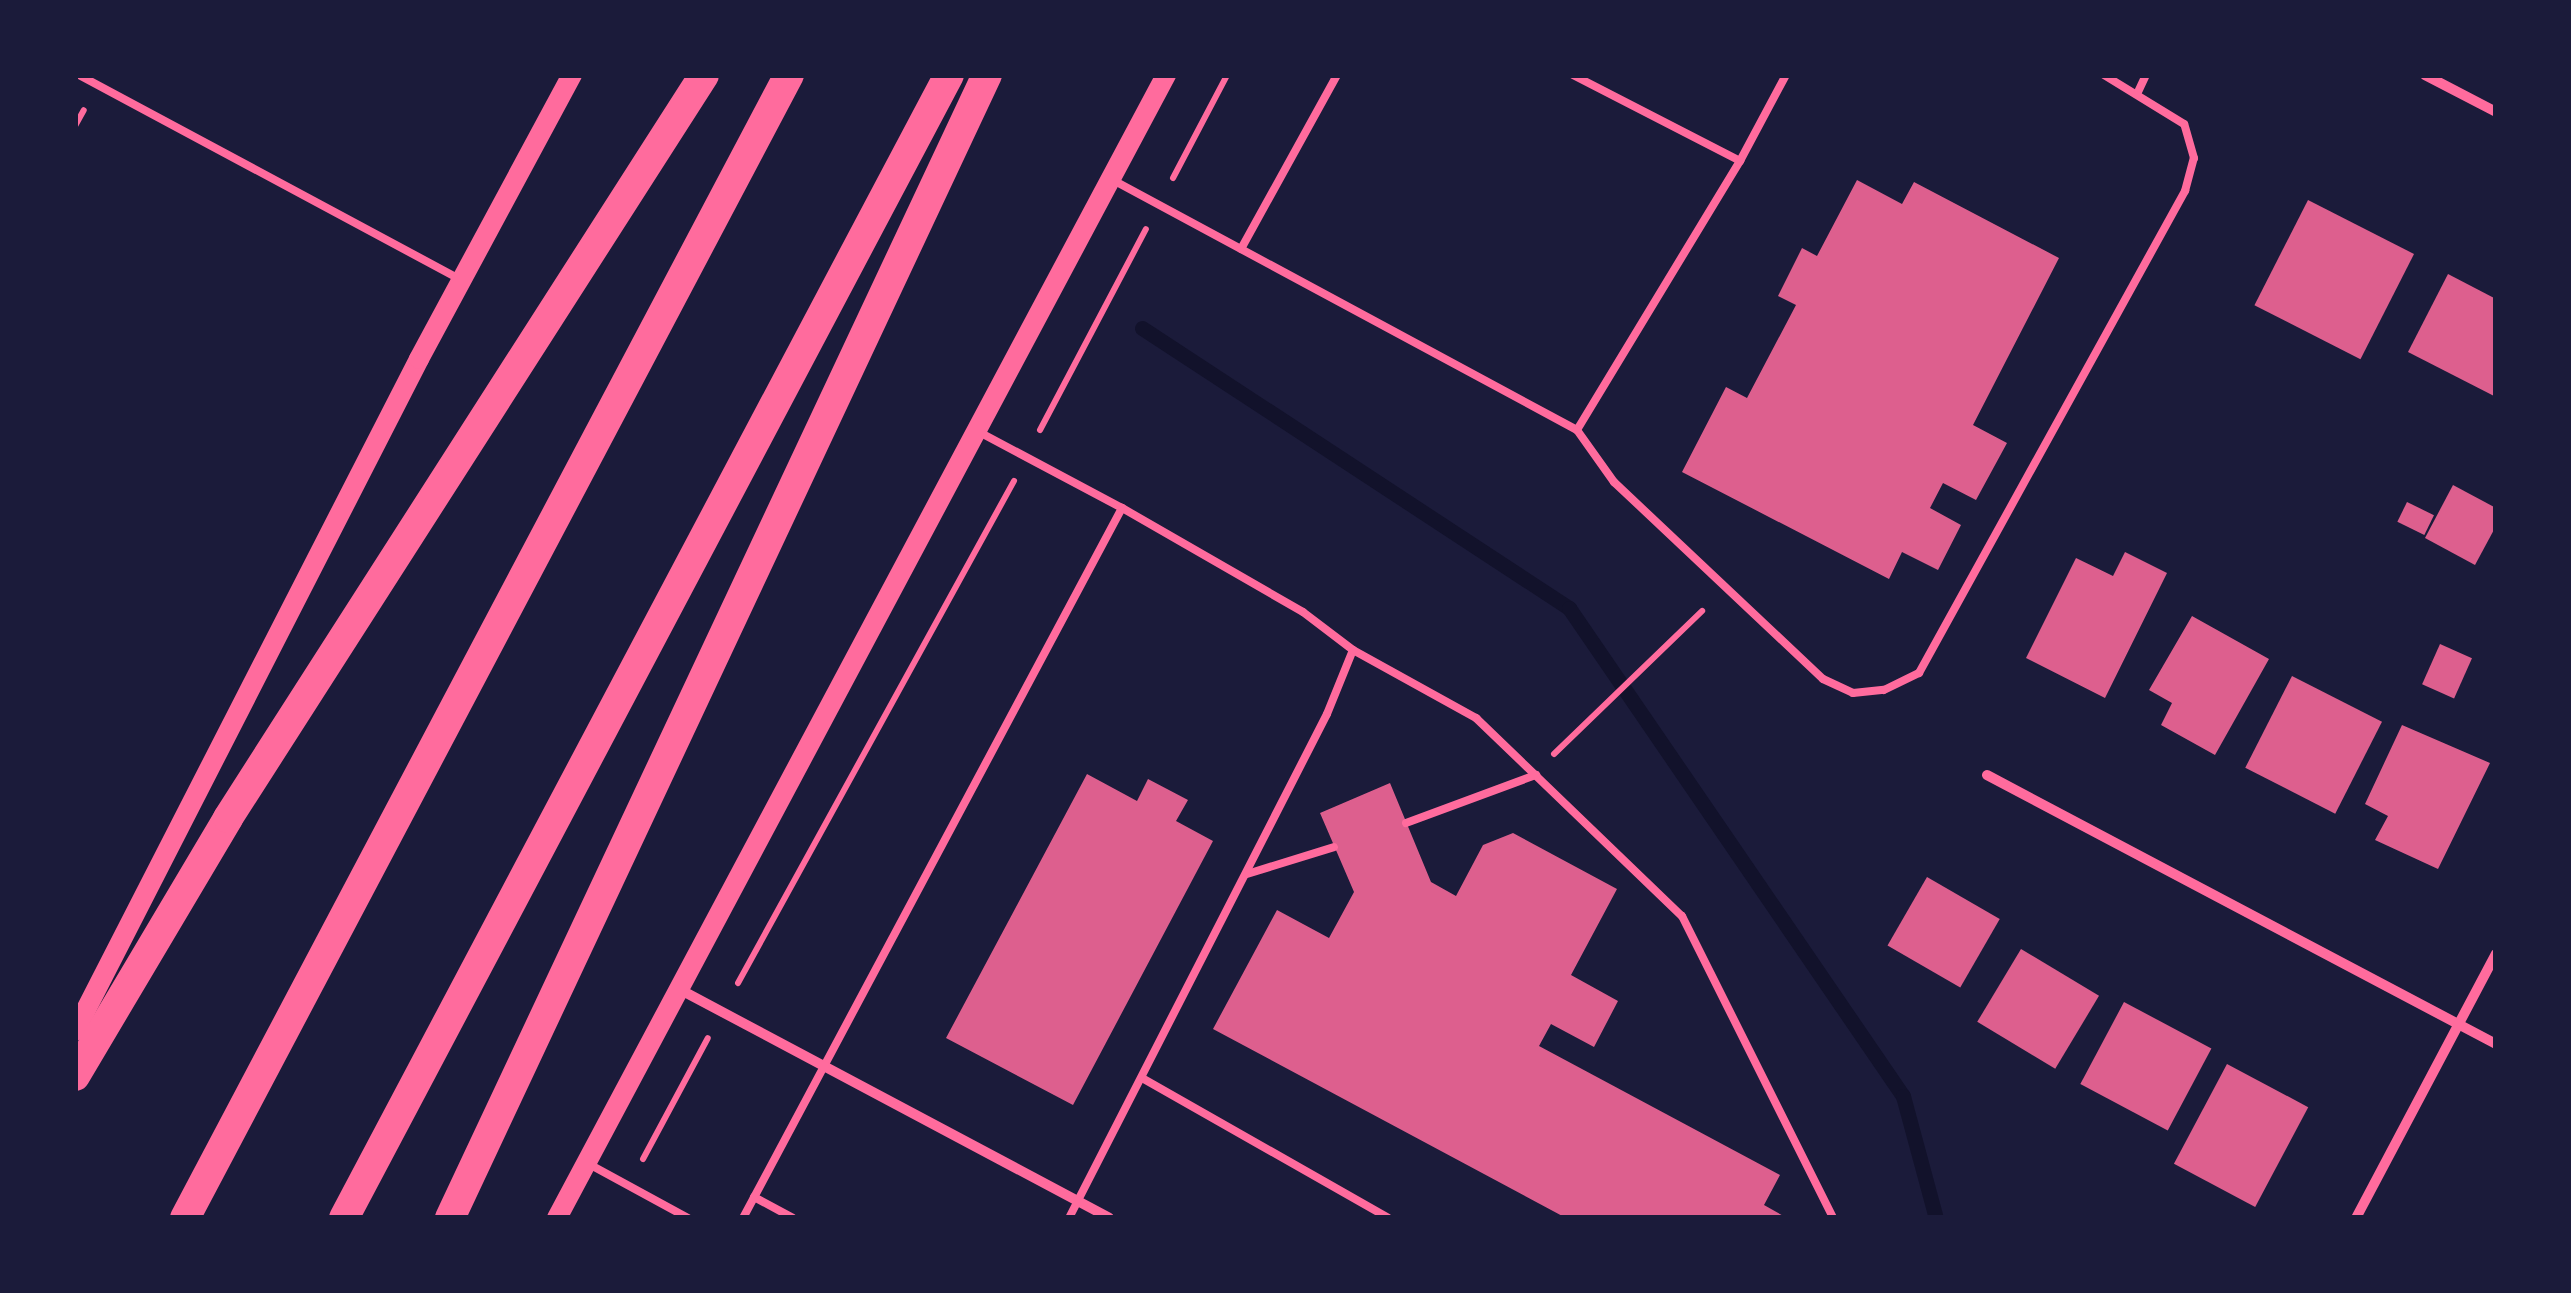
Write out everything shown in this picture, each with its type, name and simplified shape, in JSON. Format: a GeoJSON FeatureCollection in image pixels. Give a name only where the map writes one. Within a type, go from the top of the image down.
{"type":"FeatureCollection","features":[{"type":"Feature","properties":{"kind":"highway"},"geometry":{"type":"LineString","coordinates":[[75,1076],[228,818],[704,75]]}},
{"type":"Feature","properties":{"kind":"highway"},"geometry":{"type":"LineString","coordinates":[[185,1218],[789,75]]}},
{"type":"Feature","properties":{"kind":"highway"},"geometry":{"type":"LineString","coordinates":[[344,1218],[948,75]]}},
{"type":"Feature","properties":{"kind":"highway"},"geometry":{"type":"LineString","coordinates":[[450,1218],[987,75]]}},
{"type":"Feature","properties":{"kind":"main road"},"geometry":{"type":"LineString","coordinates":[[75,1031],[462,280],[572,75]]}},
{"type":"Feature","properties":{"kind":"main road"},"geometry":{"type":"LineString","coordinates":[[558,1218],[1166,75]]}},
{"type":"Feature","properties":{"kind":"street"},"geometry":{"type":"LineString","coordinates":[[2425,75],[2496,112]]}},
{"type":"Feature","properties":{"kind":"street"},"geometry":{"type":"LineString","coordinates":[[1987,775],[2496,1044]]}},
{"type":"Feature","properties":{"kind":"street"},"geometry":{"type":"LineString","coordinates":[[2356,1218],[2496,954]]}},
{"type":"Feature","properties":{"kind":"street"},"geometry":{"type":"LineString","coordinates":[[679,990],[1109,1218]]}},
{"type":"Feature","properties":{"kind":"lane"},"geometry":{"type":"LineString","coordinates":[[79,75],[462,280]]}},
{"type":"Feature","properties":{"kind":"lane"},"geometry":{"type":"LineString","coordinates":[[1241,249],[1337,75]]}},
{"type":"Feature","properties":{"kind":"lane"},"geometry":{"type":"LineString","coordinates":[[1573,75],[1740,161]]}},
{"type":"Feature","properties":{"kind":"lane"},"geometry":{"type":"LineString","coordinates":[[1576,430],[1740,161],[1786,75]]}},
{"type":"Feature","properties":{"kind":"lane"},"geometry":{"type":"LineString","coordinates":[[1111,179],[1576,430],[1614,482],[1823,680],[1853,693],[1884,690],[1919,672],[2185,191],[2194,158],[2184,124],[2138,92],[2104,75]]}},
{"type":"Feature","properties":{"kind":"lane"},"geometry":{"type":"LineString","coordinates":[[2138,92],[2146,75]]}},
{"type":"Feature","properties":{"kind":"lane"},"geometry":{"type":"LineString","coordinates":[[977,431],[1122,508],[1302,612],[1353,650],[1476,718],[1682,916],[1834,1218]]}},
{"type":"Feature","properties":{"kind":"lane"},"geometry":{"type":"LineString","coordinates":[[743,1218],[1122,508]]}},
{"type":"Feature","properties":{"kind":"lane"},"geometry":{"type":"LineString","coordinates":[[1069,1218],[1328,714],[1353,650]]}},
{"type":"Feature","properties":{"kind":"lane"},"geometry":{"type":"LineString","coordinates":[[1406,824],[1536,775]]}},
{"type":"Feature","properties":{"kind":"lane"},"geometry":{"type":"LineString","coordinates":[[1246,874],[1334,847]]}},
{"type":"Feature","properties":{"kind":"lane"},"geometry":{"type":"LineString","coordinates":[[1142,1078],[1388,1218]]}},
{"type":"Feature","properties":{"kind":"lane"},"geometry":{"type":"LineString","coordinates":[[587,1163],[688,1218]]}},
{"type":"Feature","properties":{"kind":"lane"},"geometry":{"type":"LineString","coordinates":[[754,1197],[792,1218]]}},
{"type":"Feature","properties":{"kind":"path"},"geometry":{"type":"LineString","coordinates":[[630,1186],[1026,457],[1227,75]]}},
{"type":"Feature","properties":{"kind":"path"},"geometry":{"type":"LineString","coordinates":[[1553,754],[1702,611]]}},
{"type":"Feature","properties":{"kind":"building"},"geometry":{"type":"Polygon","coordinates":[[[1857,180],[1902,204],[1914,182],[2059,258],[1973,425],[2007,443],[1976,500],[1943,483],[1930,508],[1961,525],[1938,570],[1902,552],[1889,579],[1682,472],[1726,387],[1747,398],[1796,305],[1778,296],[1802,248],[1817,256],[1857,180]]]}},
{"type":"Feature","properties":{"kind":"building"},"geometry":{"type":"Polygon","coordinates":[[[2308,200],[2414,254],[2360,359],[2254,305],[2308,200]]]}},
{"type":"Feature","properties":{"kind":"building"},"geometry":{"type":"Polygon","coordinates":[[[2448,274],[2496,299],[2496,397],[2408,352],[2448,274]]]}},
{"type":"Feature","properties":{"kind":"building"},"geometry":{"type":"Polygon","coordinates":[[[2453,485],[2496,508],[2496,526],[2475,565],[2425,538],[2453,485]]]}},
{"type":"Feature","properties":{"kind":"building"},"geometry":{"type":"Polygon","coordinates":[[[2407,502],[2434,515],[2424,535],[2397,522],[2407,502]]]}},
{"type":"Feature","properties":{"kind":"building"},"geometry":{"type":"Polygon","coordinates":[[[2125,552],[2167,573],[2105,698],[2026,658],[2076,558],[2113,576],[2125,552]]]}},
{"type":"Feature","properties":{"kind":"building"},"geometry":{"type":"Polygon","coordinates":[[[2192,616],[2269,659],[2215,755],[2161,725],[2172,703],[2149,690],[2192,616]]]}},
{"type":"Feature","properties":{"kind":"building"},"geometry":{"type":"Polygon","coordinates":[[[2440,644],[2472,658],[2454,698],[2422,684],[2440,644]]]}},
{"type":"Feature","properties":{"kind":"building"},"geometry":{"type":"Polygon","coordinates":[[[2292,676],[2382,722],[2335,814],[2245,768],[2292,676]]]}},
{"type":"Feature","properties":{"kind":"building"},"geometry":{"type":"Polygon","coordinates":[[[2402,725],[2490,763],[2438,869],[2375,840],[2388,816],[2365,804],[2402,725]]]}},
{"type":"Feature","properties":{"kind":"building"},"geometry":{"type":"Polygon","coordinates":[[[1087,774],[1137,801],[1148,779],[1188,800],[1176,821],[1213,841],[1073,1105],[946,1038],[1087,774]]]}},
{"type":"Feature","properties":{"kind":"building"},"geometry":{"type":"Polygon","coordinates":[[[1390,783],[1431,882],[1456,896],[1483,845],[1513,833],[1617,889],[1571,975],[1618,1001],[1594,1047],[1551,1024],[1539,1046],[1780,1175],[1764,1205],[1787,1218],[1566,1218],[1213,1029],[1277,910],[1329,938],[1354,892],[1320,813],[1390,783]]]}},
{"type":"Feature","properties":{"kind":"building"},"geometry":{"type":"Polygon","coordinates":[[[1927,877],[2000,919],[1960,987],[1888,945],[1927,877]]]}},
{"type":"Feature","properties":{"kind":"building"},"geometry":{"type":"Polygon","coordinates":[[[2021,949],[2099,996],[2055,1069],[1977,1022],[2021,949]]]}},
{"type":"Feature","properties":{"kind":"building"},"geometry":{"type":"Polygon","coordinates":[[[2124,1002],[2211,1048],[2168,1131],[2080,1084],[2124,1002]]]}},
{"type":"Feature","properties":{"kind":"building"},"geometry":{"type":"Polygon","coordinates":[[[2227,1064],[2308,1107],[2255,1207],[2174,1164],[2227,1064]]]}},
{"type":"Feature","properties":{"kind":"waterway"},"geometry":{"type":"LineString","coordinates":[[1142,328],[1569,608],[1903,1096],[1936,1218]]}}]}
